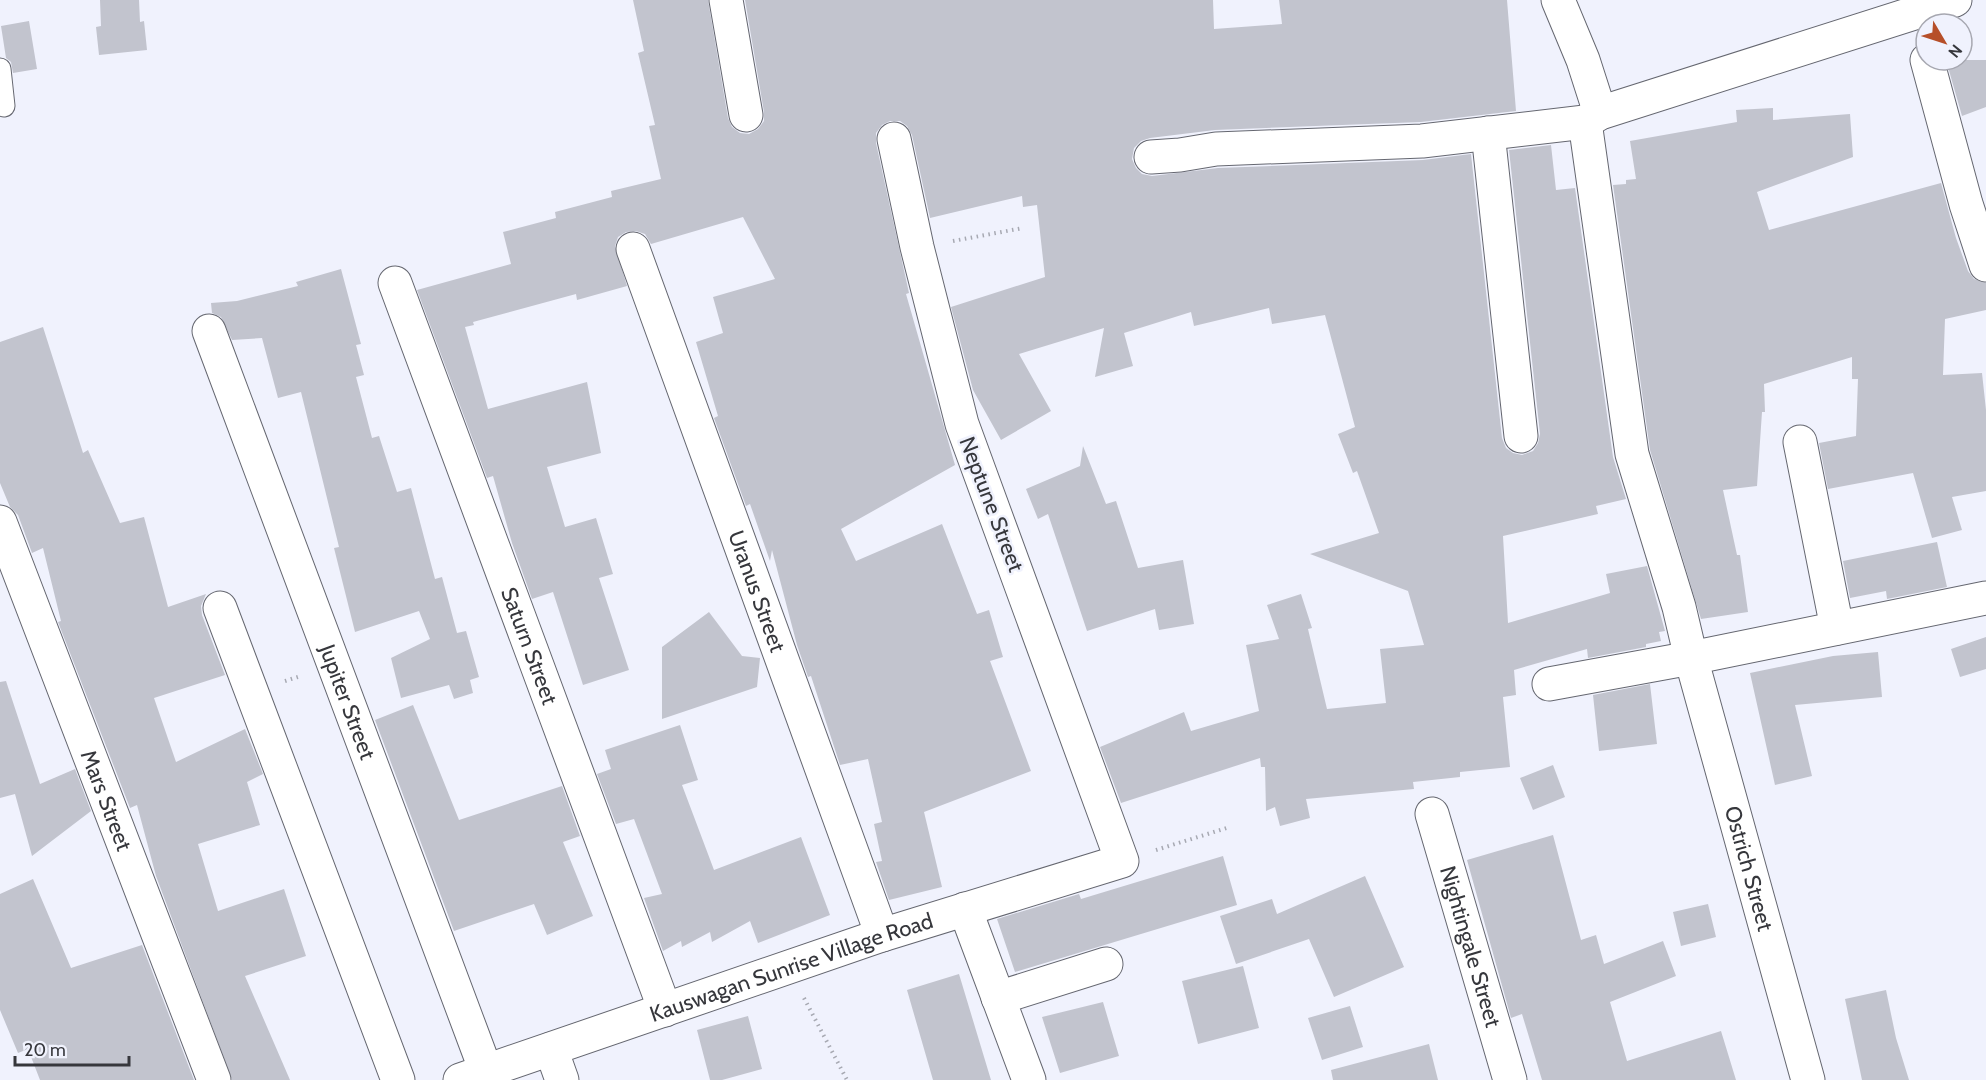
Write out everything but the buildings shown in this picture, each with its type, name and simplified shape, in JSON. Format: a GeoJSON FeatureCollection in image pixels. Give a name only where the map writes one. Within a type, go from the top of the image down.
{"type":"FeatureCollection","features":[{"type":"Feature","properties":{"kind":"street"},"geometry":{"type":"LineString","coordinates":[[726,0],[746,115]]}},
{"type":"Feature","properties":{"kind":"street","name":"Ostrich Street"},"geometry":{"type":"LineString","coordinates":[[1558,0],[1584,60],[1593,117],[1632,454],[1679,607],[1691,658],[1808,1080]]}},
{"type":"Feature","properties":{"kind":"street"},"geometry":{"type":"LineString","coordinates":[[1917,12],[1955,0]]}},
{"type":"Feature","properties":{"kind":"street"},"geometry":{"type":"LineString","coordinates":[[1151,157],[1216,149],[1422,141],[1593,117],[1914,13]]}},
{"type":"Feature","properties":{"kind":"street"},"geometry":{"type":"LineString","coordinates":[[1930,72],[1966,204],[1986,265]]}},
{"type":"Feature","properties":{"kind":"street"},"geometry":{"type":"LineString","coordinates":[[1488,133],[1521,436]]}},
{"type":"Feature","properties":{"kind":"street","name":"Neptune Street"},"geometry":{"type":"LineString","coordinates":[[894,139],[917,247],[962,424],[1122,861]]}},
{"type":"Feature","properties":{"kind":"street","name":"Uranus Street"},"geometry":{"type":"LineString","coordinates":[[633,249],[882,935]]}},
{"type":"Feature","properties":{"kind":"street","name":"Saturn Street"},"geometry":{"type":"LineString","coordinates":[[394,283],[665,1010]]}},
{"type":"Feature","properties":{"kind":"street","name":"Jupiter Street"},"geometry":{"type":"LineString","coordinates":[[209,331],[333,665],[473,1076]]}},
{"type":"Feature","properties":{"kind":"street"},"geometry":{"type":"LineString","coordinates":[[1800,442],[1837,628]]}},
{"type":"Feature","properties":{"kind":"street","name":"Mars Street"},"geometry":{"type":"LineString","coordinates":[[0,522],[214,1080]]}},
{"type":"Feature","properties":{"kind":"street"},"geometry":{"type":"LineString","coordinates":[[1549,684],[1691,658],[1986,598]]}},
{"type":"Feature","properties":{"kind":"street"},"geometry":{"type":"LineString","coordinates":[[220,608],[398,1080]]}},
{"type":"Feature","properties":{"kind":"street","name":"Nightingale Street"},"geometry":{"type":"LineString","coordinates":[[1432,814],[1510,1080]]}},
{"type":"Feature","properties":{"kind":"street","name":"Kauswagan Sunrise Village Road"},"geometry":{"type":"LineString","coordinates":[[473,1076],[882,935],[1122,861]]}},
{"type":"Feature","properties":{"kind":"street"},"geometry":{"type":"LineString","coordinates":[[966,909],[1029,1080]]}},
{"type":"Feature","properties":{"kind":"street"},"geometry":{"type":"LineString","coordinates":[[998,998],[1106,964]]}},
{"type":"Feature","properties":{"kind":"street"},"geometry":{"type":"LineString","coordinates":[[551,1049],[562,1080]]}},
{"type":"Feature","properties":{"kind":"lane"},"geometry":{"type":"LineString","coordinates":[[0,69],[4,106]]}},
{"type":"Feature","properties":{"kind":"path"},"geometry":{"type":"LineString","coordinates":[[917,247],[1023,228]]}},
{"type":"Feature","properties":{"kind":"path"},"geometry":{"type":"LineString","coordinates":[[252,692],[333,665]]}},
{"type":"Feature","properties":{"kind":"path"},"geometry":{"type":"LineString","coordinates":[[1122,861],[1230,827]]}},
{"type":"Feature","properties":{"kind":"path"},"geometry":{"type":"LineString","coordinates":[[787,968],[847,1080]]}}]}
